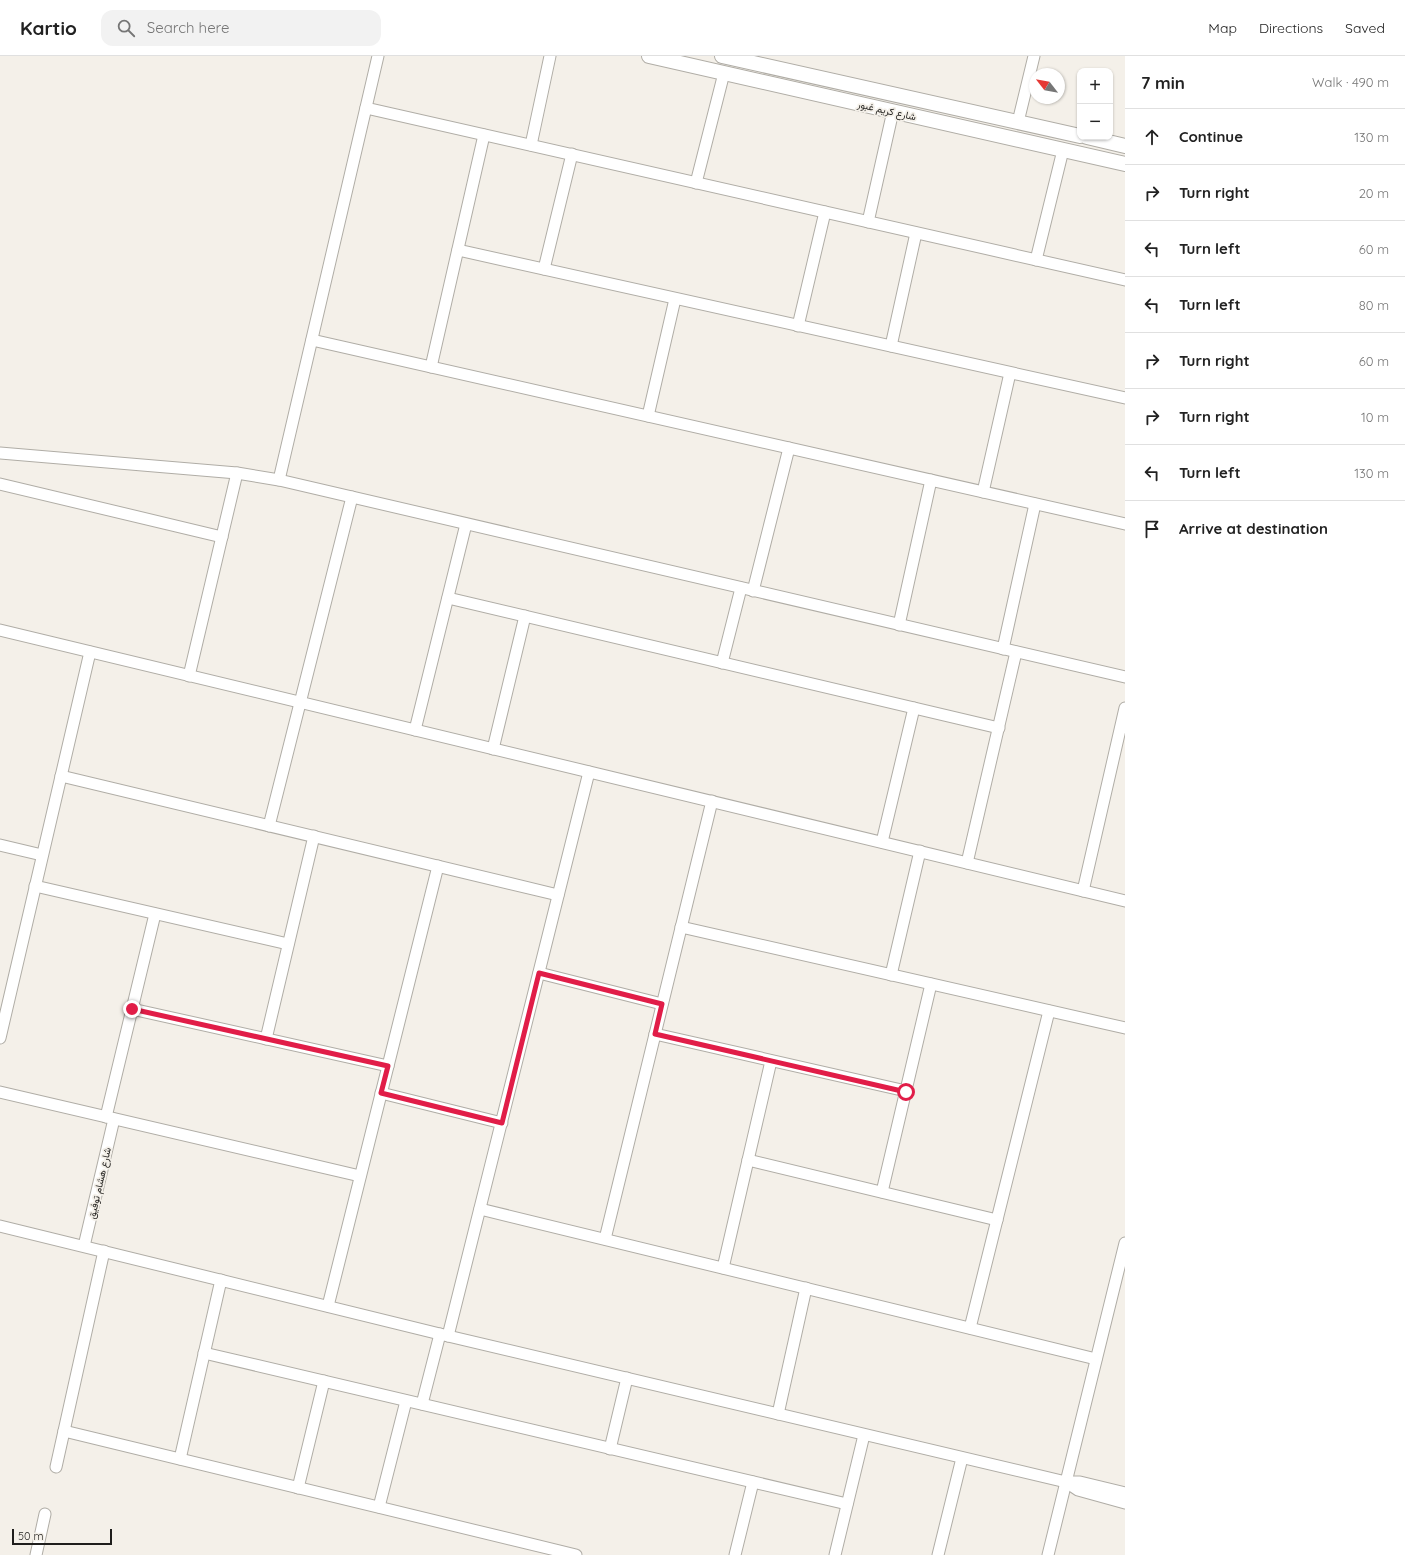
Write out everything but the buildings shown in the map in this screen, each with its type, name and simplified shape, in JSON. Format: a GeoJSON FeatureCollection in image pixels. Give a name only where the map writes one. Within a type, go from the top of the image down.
{"type":"FeatureCollection","features":[{"type":"Feature","properties":{"kind":"street"},"geometry":{"type":"LineString","coordinates":[[279,480],[378,56]]}},
{"type":"Feature","properties":{"kind":"street"},"geometry":{"type":"LineString","coordinates":[[531,145],[550,56]]}},
{"type":"Feature","properties":{"kind":"street","name":"شارع كريم غبور"},"geometry":{"type":"LineString","coordinates":[[649,56],[1125,164]]}},
{"type":"Feature","properties":{"kind":"street","name":"شارع كريم غبور"},"geometry":{"type":"LineString","coordinates":[[722,56],[1077,135]]}},
{"type":"Feature","properties":{"kind":"street"},"geometry":{"type":"LineString","coordinates":[[1018,122],[1034,56]]}},
{"type":"Feature","properties":{"kind":"street"},"geometry":{"type":"LineString","coordinates":[[696,183],[724,73]]}},
{"type":"Feature","properties":{"kind":"street"},"geometry":{"type":"LineString","coordinates":[[852,102],[856,86]]}},
{"type":"Feature","properties":{"kind":"street"},"geometry":{"type":"LineString","coordinates":[[366,108],[1125,280]]}},
{"type":"Feature","properties":{"kind":"street"},"geometry":{"type":"LineString","coordinates":[[868,222],[893,111]]}},
{"type":"Feature","properties":{"kind":"street"},"geometry":{"type":"LineString","coordinates":[[431,367],[484,134]]}},
{"type":"Feature","properties":{"kind":"street"},"geometry":{"type":"LineString","coordinates":[[1100,140],[1125,146]]}},
{"type":"Feature","properties":{"kind":"street"},"geometry":{"type":"LineString","coordinates":[[1036,260],[1063,150]]}},
{"type":"Feature","properties":{"kind":"street"},"geometry":{"type":"LineString","coordinates":[[544,270],[572,154]]}},
{"type":"Feature","properties":{"kind":"street"},"geometry":{"type":"LineString","coordinates":[[798,326],[825,212]]}},
{"type":"Feature","properties":{"kind":"street"},"geometry":{"type":"LineString","coordinates":[[891,346],[916,233]]}},
{"type":"Feature","properties":{"kind":"street"},"geometry":{"type":"LineString","coordinates":[[458,250],[1125,398]]}},
{"type":"Feature","properties":{"kind":"street"},"geometry":{"type":"LineString","coordinates":[[648,416],[676,299]]}},
{"type":"Feature","properties":{"kind":"street"},"geometry":{"type":"LineString","coordinates":[[312,340],[1125,524]]}},
{"type":"Feature","properties":{"kind":"street"},"geometry":{"type":"LineString","coordinates":[[984,492],[1010,373]]}},
{"type":"Feature","properties":{"kind":"street"},"geometry":{"type":"LineString","coordinates":[[754,591],[789,448]]}},
{"type":"Feature","properties":{"kind":"street"},"geometry":{"type":"LineString","coordinates":[[0,453],[237,473],[279,480],[1125,678]]}},
{"type":"Feature","properties":{"kind":"street"},"geometry":{"type":"LineString","coordinates":[[189,676],[237,473]]}},
{"type":"Feature","properties":{"kind":"street"},"geometry":{"type":"LineString","coordinates":[[899,625],[931,480]]}},
{"type":"Feature","properties":{"kind":"street"},"geometry":{"type":"LineString","coordinates":[[0,484],[222,537]]}},
{"type":"Feature","properties":{"kind":"street"},"geometry":{"type":"LineString","coordinates":[[269,826],[352,497]]}},
{"type":"Feature","properties":{"kind":"street"},"geometry":{"type":"LineString","coordinates":[[1003,649],[1035,504]]}},
{"type":"Feature","properties":{"kind":"street"},"geometry":{"type":"LineString","coordinates":[[415,730],[466,524]]}},
{"type":"Feature","properties":{"kind":"street"},"geometry":{"type":"LineString","coordinates":[[722,663],[741,588]]}},
{"type":"Feature","properties":{"kind":"street"},"geometry":{"type":"LineString","coordinates":[[448,598],[998,728]]}},
{"type":"Feature","properties":{"kind":"street"},"geometry":{"type":"LineString","coordinates":[[493,749],[525,616]]}},
{"type":"Feature","properties":{"kind":"street"},"geometry":{"type":"LineString","coordinates":[[0,630],[1125,901]]}},
{"type":"Feature","properties":{"kind":"street"},"geometry":{"type":"LineString","coordinates":[[0,1038],[90,652]]}},
{"type":"Feature","properties":{"kind":"street"},"geometry":{"type":"LineString","coordinates":[[967,863],[1016,652]]}},
{"type":"Feature","properties":{"kind":"street"},"geometry":{"type":"LineString","coordinates":[[882,842],[914,708]]}},
{"type":"Feature","properties":{"kind":"street"},"geometry":{"type":"LineString","coordinates":[[1083,891],[1125,708]]}},
{"type":"Feature","properties":{"kind":"street"},"geometry":{"type":"LineString","coordinates":[[422,1404],[444,1335],[480,1209],[589,772]]}},
{"type":"Feature","properties":{"kind":"street"},"geometry":{"type":"LineString","coordinates":[[61,776],[558,895]]}},
{"type":"Feature","properties":{"kind":"street"},"geometry":{"type":"LineString","coordinates":[[605,1239],[712,801]]}},
{"type":"Feature","properties":{"kind":"street"},"geometry":{"type":"LineString","coordinates":[[266,1039],[314,836]]}},
{"type":"Feature","properties":{"kind":"street"},"geometry":{"type":"LineString","coordinates":[[0,845],[42,855]]}},
{"type":"Feature","properties":{"kind":"street"},"geometry":{"type":"LineString","coordinates":[[891,975],[920,852]]}},
{"type":"Feature","properties":{"kind":"street"},"geometry":{"type":"LineString","coordinates":[[328,1306],[438,866]]}},
{"type":"Feature","properties":{"kind":"street"},"geometry":{"type":"LineString","coordinates":[[35,886],[288,944]]}},
{"type":"Feature","properties":{"kind":"street","name":"شارع هشام توفيق"},"geometry":{"type":"LineString","coordinates":[[84,1246],[132,1009],[155,914]]}},
{"type":"Feature","properties":{"kind":"street"},"geometry":{"type":"LineString","coordinates":[[681,927],[1125,1028]]}},
{"type":"Feature","properties":{"kind":"street"},"geometry":{"type":"LineString","coordinates":[[539,973],[662,1004]]}},
{"type":"Feature","properties":{"kind":"street"},"geometry":{"type":"LineString","coordinates":[[882,1192],[931,984]]}},
{"type":"Feature","properties":{"kind":"street"},"geometry":{"type":"LineString","coordinates":[[132,1009],[388,1066]]}},
{"type":"Feature","properties":{"kind":"street"},"geometry":{"type":"LineString","coordinates":[[970,1328],[1049,1011]]}},
{"type":"Feature","properties":{"kind":"street"},"geometry":{"type":"LineString","coordinates":[[655,1034],[906,1092]]}},
{"type":"Feature","properties":{"kind":"street"},"geometry":{"type":"LineString","coordinates":[[723,1268],[771,1061]]}},
{"type":"Feature","properties":{"kind":"street"},"geometry":{"type":"LineString","coordinates":[[0,1092],[360,1176]]}},
{"type":"Feature","properties":{"kind":"street"},"geometry":{"type":"LineString","coordinates":[[381,1093],[502,1123]]}},
{"type":"Feature","properties":{"kind":"street"},"geometry":{"type":"LineString","coordinates":[[748,1160],[997,1220]]}},
{"type":"Feature","properties":{"kind":"street"},"geometry":{"type":"LineString","coordinates":[[480,1209],[1096,1359]]}},
{"type":"Feature","properties":{"kind":"street"},"geometry":{"type":"LineString","coordinates":[[0,1226],[444,1335],[864,1435],[1066,1482],[1080,1482],[1125,1493]]}},
{"type":"Feature","properties":{"kind":"street"},"geometry":{"type":"LineString","coordinates":[[1048,1555],[1125,1243]]}},
{"type":"Feature","properties":{"kind":"street"},"geometry":{"type":"LineString","coordinates":[[56,1467],[104,1251]]}},
{"type":"Feature","properties":{"kind":"street"},"geometry":{"type":"LineString","coordinates":[[180,1459],[221,1280]]}},
{"type":"Feature","properties":{"kind":"street"},"geometry":{"type":"LineString","coordinates":[[778,1414],[806,1288]]}},
{"type":"Feature","properties":{"kind":"street"},"geometry":{"type":"LineString","coordinates":[[204,1353],[847,1504]]}},
{"type":"Feature","properties":{"kind":"street"},"geometry":{"type":"LineString","coordinates":[[610,1449],[627,1378]]}},
{"type":"Feature","properties":{"kind":"street"},"geometry":{"type":"LineString","coordinates":[[298,1488],[324,1381]]}},
{"type":"Feature","properties":{"kind":"street"},"geometry":{"type":"LineString","coordinates":[[379,1507],[406,1401]]}},
{"type":"Feature","properties":{"kind":"street"},"geometry":{"type":"LineString","coordinates":[[64,1431],[576,1555]]}},
{"type":"Feature","properties":{"kind":"street"},"geometry":{"type":"LineString","coordinates":[[835,1555],[864,1435]]}},
{"type":"Feature","properties":{"kind":"street"},"geometry":{"type":"LineString","coordinates":[[938,1555],[962,1458]]}},
{"type":"Feature","properties":{"kind":"street"},"geometry":{"type":"LineString","coordinates":[[735,1555],[753,1482]]}},
{"type":"Feature","properties":{"kind":"street"},"geometry":{"type":"LineString","coordinates":[[1066,1482],[1078,1490],[1125,1503]]}},
{"type":"Feature","properties":{"kind":"street"},"geometry":{"type":"LineString","coordinates":[[36,1555],[45,1514]]}},
{"type":"Feature","properties":{"kind":"route"},"geometry":{"type":"LineString","coordinates":[[132,1009],[388,1066],[381,1093],[502,1123],[539,973],[662,1004],[655,1034],[906,1092]]}}]}
